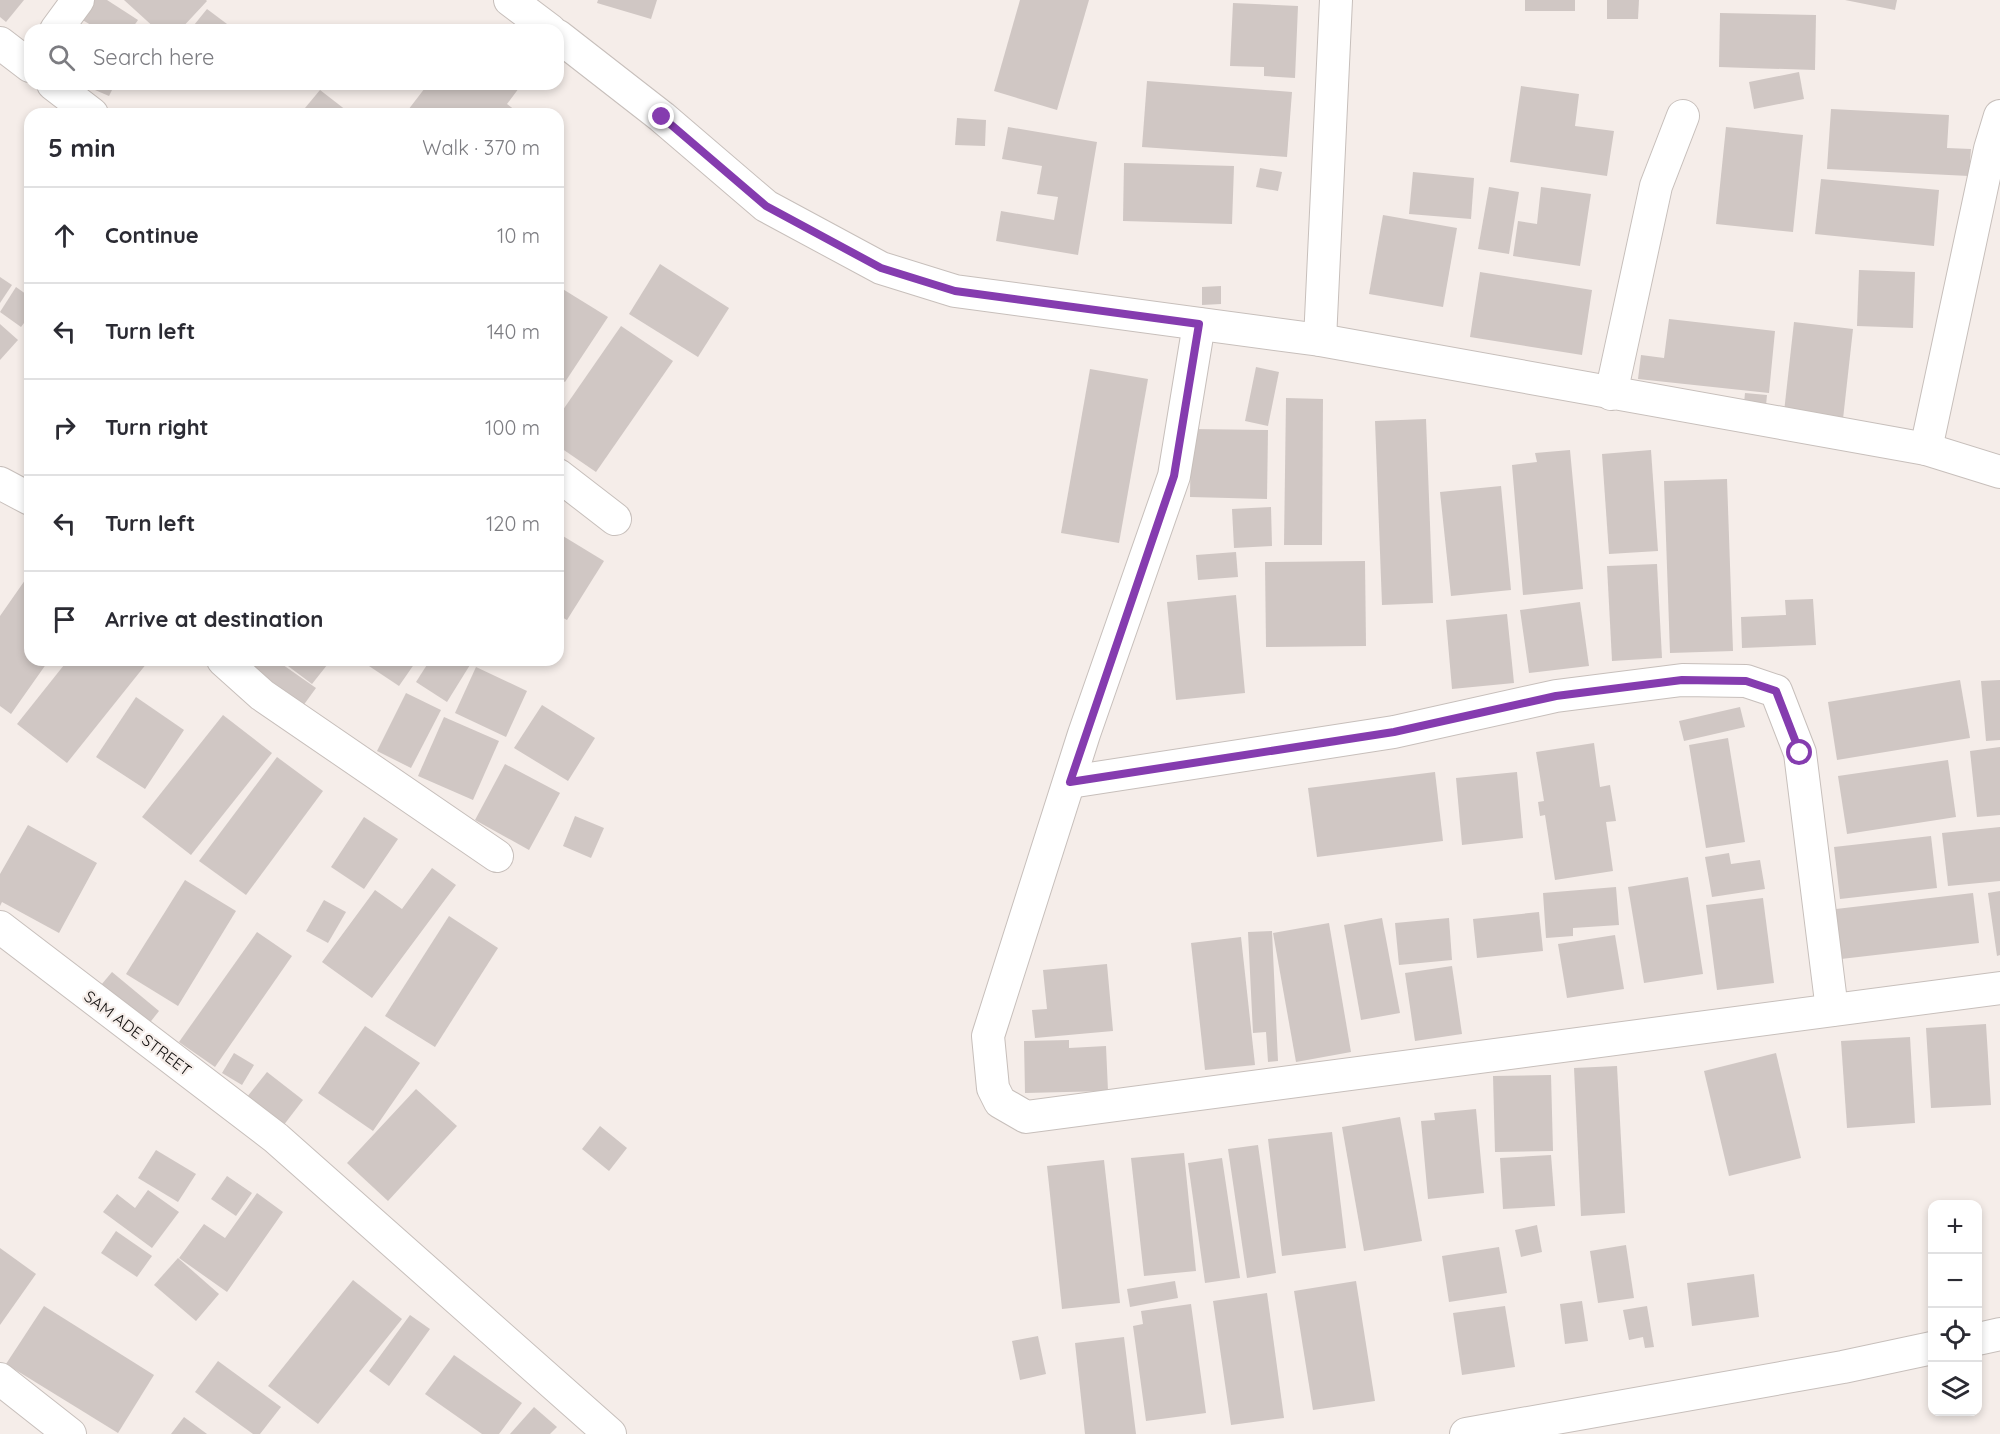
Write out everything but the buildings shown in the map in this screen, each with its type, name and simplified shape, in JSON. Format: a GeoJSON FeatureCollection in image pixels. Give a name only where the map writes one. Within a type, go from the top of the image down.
{"type":"FeatureCollection","features":[{"type":"Feature","properties":{"kind":"street"},"geometry":{"type":"LineString","coordinates":[[60,24],[78,0]]}},
{"type":"Feature","properties":{"kind":"street"},"geometry":{"type":"LineString","coordinates":[[510,0],[542,24]]}},
{"type":"Feature","properties":{"kind":"street"},"geometry":{"type":"LineString","coordinates":[[1320,340],[1336,0]]}},
{"type":"Feature","properties":{"kind":"street"},"geometry":{"type":"LineString","coordinates":[[564,41],[662,117],[766,206],[881,268],[955,291],[1320,340],[1611,394],[1926,448],[2000,472]]}},
{"type":"Feature","properties":{"kind":"street"},"geometry":{"type":"LineString","coordinates":[[0,43],[24,61]]}},
{"type":"Feature","properties":{"kind":"street"},"geometry":{"type":"LineString","coordinates":[[61,90],[84,108]]}},
{"type":"Feature","properties":{"kind":"street"},"geometry":{"type":"LineString","coordinates":[[1611,394],[1656,186],[1683,116]]}},
{"type":"Feature","properties":{"kind":"street"},"geometry":{"type":"LineString","coordinates":[[1926,448],[1990,149],[2000,116]]}},
{"type":"Feature","properties":{"kind":"street"},"geometry":{"type":"LineString","coordinates":[[1199,324],[1174,476],[1070,782],[988,1036],[993,1088],[1000,1102],[1026,1117],[2000,988]]}},
{"type":"Feature","properties":{"kind":"street"},"geometry":{"type":"LineString","coordinates":[[564,480],[615,519]]}},
{"type":"Feature","properties":{"kind":"street"},"geometry":{"type":"LineString","coordinates":[[0,483],[24,496]]}},
{"type":"Feature","properties":{"kind":"street"},"geometry":{"type":"LineString","coordinates":[[229,666],[262,695],[497,856]]}},
{"type":"Feature","properties":{"kind":"street"},"geometry":{"type":"LineString","coordinates":[[1070,782],[1394,732],[1556,696],[1682,680],[1746,681],[1776,691],[1800,753],[1832,1010]]}},
{"type":"Feature","properties":{"kind":"street","name":"SAM ADE STREET"},"geometry":{"type":"LineString","coordinates":[[0,927],[276,1138],[610,1434]]}},
{"type":"Feature","properties":{"kind":"street"},"geometry":{"type":"LineString","coordinates":[[1982,1338],[2000,1334]]}},
{"type":"Feature","properties":{"kind":"street"},"geometry":{"type":"LineString","coordinates":[[1466,1434],[1843,1367],[1928,1349]]}},
{"type":"Feature","properties":{"kind":"street"},"geometry":{"type":"LineString","coordinates":[[0,1379],[70,1434]]}},
{"type":"Feature","properties":{"kind":"route"},"geometry":{"type":"LineString","coordinates":[[662,117],[766,206],[881,268],[955,291],[1199,324],[1174,476],[1084,734],[1070,782],[1394,732],[1556,696],[1682,680],[1746,681],[1776,691],[1800,753]]}}]}
